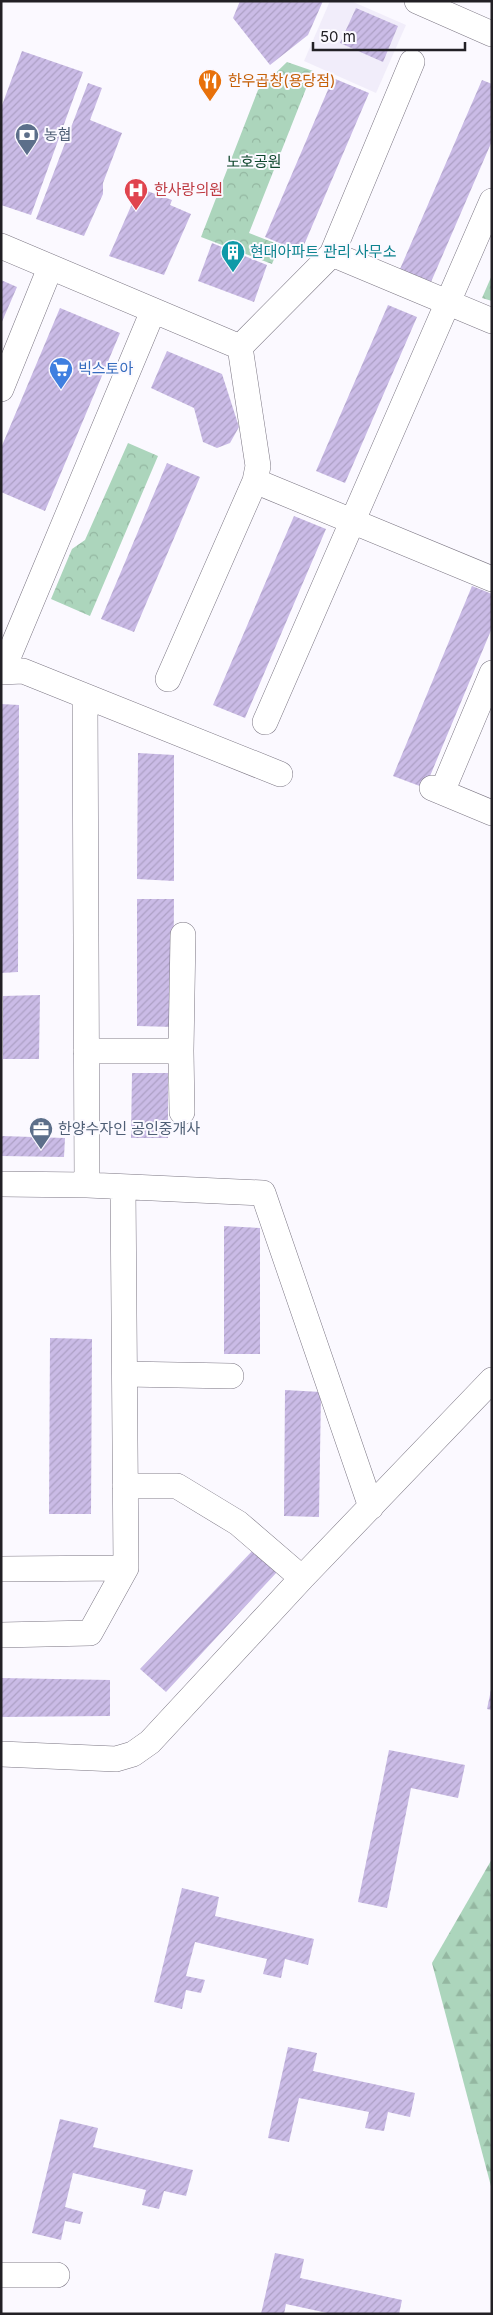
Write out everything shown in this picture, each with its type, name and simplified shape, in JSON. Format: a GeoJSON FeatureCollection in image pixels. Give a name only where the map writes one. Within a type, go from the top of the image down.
{"type":"FeatureCollection","features":[{"type":"Feature","properties":{"kind":"street"},"geometry":{"type":"LineString","coordinates":[[417,1],[492,34]]}},
{"type":"Feature","properties":{"kind":"street"},"geometry":{"type":"LineString","coordinates":[[240,347],[332,254],[412,62]]}},
{"type":"Feature","properties":{"kind":"street"},"geometry":{"type":"LineString","coordinates":[[266,722],[492,201]]}},
{"type":"Feature","properties":{"kind":"street"},"geometry":{"type":"LineString","coordinates":[[1,246],[240,347]]}},
{"type":"Feature","properties":{"kind":"street"},"geometry":{"type":"LineString","coordinates":[[332,254],[492,321]]}},
{"type":"Feature","properties":{"kind":"street"},"geometry":{"type":"LineString","coordinates":[[1,389],[50,268]]}},
{"type":"Feature","properties":{"kind":"street"},"geometry":{"type":"LineString","coordinates":[[153,311],[2,672],[23,671],[280,774]]}},
{"type":"Feature","properties":{"kind":"street"},"geometry":{"type":"LineString","coordinates":[[168,679],[256,481],[258,466],[240,347]]}},
{"type":"Feature","properties":{"kind":"street"},"geometry":{"type":"LineString","coordinates":[[256,481],[492,579]]}},
{"type":"Feature","properties":{"kind":"street"},"geometry":{"type":"LineString","coordinates":[[492,673],[437,790],[492,813]]}},
{"type":"Feature","properties":{"kind":"street"},"geometry":{"type":"LineString","coordinates":[[85,696],[86,1185]]}},
{"type":"Feature","properties":{"kind":"street"},"geometry":{"type":"LineString","coordinates":[[182,1112],[183,935]]}},
{"type":"Feature","properties":{"kind":"street"},"geometry":{"type":"LineString","coordinates":[[86,1051],[181,1050]]}},
{"type":"Feature","properties":{"kind":"street"},"geometry":{"type":"LineString","coordinates":[[1,1184],[86,1185],[263,1192],[371,1507]]}},
{"type":"Feature","properties":{"kind":"street"},"geometry":{"type":"LineString","coordinates":[[1,1635],[90,1633],[126,1568],[123,1187]]}},
{"type":"Feature","properties":{"kind":"street"},"geometry":{"type":"LineString","coordinates":[[125,1374],[231,1376]]}},
{"type":"Feature","properties":{"kind":"street"},"geometry":{"type":"LineString","coordinates":[[1,1754],[116,1759],[133,1754],[150,1742],[302,1578],[492,1380]]}},
{"type":"Feature","properties":{"kind":"street"},"geometry":{"type":"LineString","coordinates":[[125,1486],[178,1486],[238,1523],[302,1578]]}},
{"type":"Feature","properties":{"kind":"street"},"geometry":{"type":"LineString","coordinates":[[1,1569],[126,1568]]}},
{"type":"Feature","properties":{"kind":"street"},"geometry":{"type":"LineString","coordinates":[[1,2274],[57,2275]]}},
{"type":"Feature","properties":{"kind":"shaded area"},"geometry":{"type":"Polygon","coordinates":[[[330,1],[351,1],[406,25],[376,93],[304,61],[330,1]]]}},
{"type":"Feature","properties":{"kind":"green space","name":"노호공원"},"geometry":{"type":"Polygon","coordinates":[[[287,62],[313,71],[249,233],[280,245],[272,264],[201,237],[258,90],[287,62]]]}},
{"type":"Feature","properties":{"kind":"green space"},"geometry":{"type":"Polygon","coordinates":[[[492,275],[492,301],[482,298],[492,275]]]}},
{"type":"Feature","properties":{"kind":"green space"},"geometry":{"type":"Polygon","coordinates":[[[128,443],[158,456],[90,616],[51,599],[72,549],[85,540],[128,443]]]}},
{"type":"Feature","properties":{"kind":"green space"},"geometry":{"type":"Polygon","coordinates":[[[492,1859],[492,2190],[432,1963],[492,1859]]]}},
{"type":"Feature","properties":{"kind":"building"},"geometry":{"type":"Polygon","coordinates":[[[240,1],[323,1],[308,35],[270,65],[233,18],[240,1]]]}},
{"type":"Feature","properties":{"kind":"building"},"geometry":{"type":"Polygon","coordinates":[[[356,8],[398,26],[383,62],[340,43],[356,8]]]}},
{"type":"Feature","properties":{"kind":"building","name":"농협"},"geometry":{"type":"Polygon","coordinates":[[[22,51],[83,72],[31,215],[1,205],[1,108],[22,51]]]}},
{"type":"Feature","properties":{"kind":"building"},"geometry":{"type":"Polygon","coordinates":[[[333,78],[369,93],[301,252],[265,237],[333,78]]]}},
{"type":"Feature","properties":{"kind":"building"},"geometry":{"type":"Polygon","coordinates":[[[482,80],[492,84],[492,141],[431,282],[400,269],[482,80]]]}},
{"type":"Feature","properties":{"kind":"building"},"geometry":{"type":"Polygon","coordinates":[[[88,83],[102,88],[90,120],[122,133],[103,183],[103,194],[84,236],[36,219],[88,83]]]}},
{"type":"Feature","properties":{"kind":"building"},"geometry":{"type":"Polygon","coordinates":[[[139,188],[172,200],[170,205],[191,214],[164,275],[109,256],[139,188]]]}},
{"type":"Feature","properties":{"kind":"building","name":"현대아파트 관리 사무소"},"geometry":{"type":"Polygon","coordinates":[[[212,243],[267,265],[254,302],[198,281],[212,243]]]}},
{"type":"Feature","properties":{"kind":"building"},"geometry":{"type":"Polygon","coordinates":[[[1,280],[17,287],[1,324],[1,280]]]}},
{"type":"Feature","properties":{"kind":"building"},"geometry":{"type":"Polygon","coordinates":[[[388,305],[417,317],[345,483],[316,471],[388,305]]]}},
{"type":"Feature","properties":{"kind":"building","name":"빅스토아"},"geometry":{"type":"Polygon","coordinates":[[[60,308],[120,333],[45,511],[1,492],[1,448],[60,308]]]}},
{"type":"Feature","properties":{"kind":"building"},"geometry":{"type":"Polygon","coordinates":[[[167,351],[222,374],[239,427],[230,443],[217,448],[203,442],[194,408],[151,388],[167,351]]]}},
{"type":"Feature","properties":{"kind":"building"},"geometry":{"type":"Polygon","coordinates":[[[167,463],[200,477],[134,632],[101,619],[167,463]]]}},
{"type":"Feature","properties":{"kind":"building"},"geometry":{"type":"Polygon","coordinates":[[[294,516],[326,529],[245,718],[213,705],[294,516]]]}},
{"type":"Feature","properties":{"kind":"building"},"geometry":{"type":"Polygon","coordinates":[[[472,586],[492,594],[492,628],[425,788],[393,776],[472,586]]]}},
{"type":"Feature","properties":{"kind":"building"},"geometry":{"type":"Polygon","coordinates":[[[1,704],[19,705],[18,972],[1,973],[1,704]]]}},
{"type":"Feature","properties":{"kind":"building"},"geometry":{"type":"Polygon","coordinates":[[[138,753],[174,755],[174,881],[137,879],[138,753]]]}},
{"type":"Feature","properties":{"kind":"building"},"geometry":{"type":"Polygon","coordinates":[[[137,899],[174,899],[173,1027],[137,1026],[137,899]]]}},
{"type":"Feature","properties":{"kind":"building"},"geometry":{"type":"Polygon","coordinates":[[[40,995],[39,1059],[3,1059],[3,996],[40,995]]]}},
{"type":"Feature","properties":{"kind":"building"},"geometry":{"type":"Polygon","coordinates":[[[132,1073],[168,1073],[168,1138],[131,1138],[132,1073]]]}},
{"type":"Feature","properties":{"kind":"building"},"geometry":{"type":"Polygon","coordinates":[[[1,1136],[65,1138],[64,1157],[1,1156],[1,1136]]]}},
{"type":"Feature","properties":{"kind":"building"},"geometry":{"type":"Polygon","coordinates":[[[224,1226],[260,1228],[260,1354],[224,1354],[224,1226]]]}},
{"type":"Feature","properties":{"kind":"building"},"geometry":{"type":"Polygon","coordinates":[[[50,1338],[92,1339],[91,1514],[49,1514],[50,1338]]]}},
{"type":"Feature","properties":{"kind":"building"},"geometry":{"type":"Polygon","coordinates":[[[285,1390],[321,1392],[319,1517],[284,1516],[285,1390]]]}},
{"type":"Feature","properties":{"kind":"building"},"geometry":{"type":"Polygon","coordinates":[[[254,1549],[277,1572],[166,1692],[140,1669],[254,1549]]]}},
{"type":"Feature","properties":{"kind":"building"},"geometry":{"type":"Polygon","coordinates":[[[1,1678],[110,1680],[110,1716],[1,1717],[1,1678]]]}},
{"type":"Feature","properties":{"kind":"building"},"geometry":{"type":"Polygon","coordinates":[[[492,1690],[492,1710],[487,1709],[492,1690]]]}},
{"type":"Feature","properties":{"kind":"building"},"geometry":{"type":"Polygon","coordinates":[[[389,1750],[465,1765],[458,1798],[411,1788],[387,1908],[358,1902],[389,1750]]]}},
{"type":"Feature","properties":{"kind":"building"},"geometry":{"type":"Polygon","coordinates":[[[182,1888],[219,1897],[215,1916],[314,1939],[308,1965],[285,1959],[281,1978],[263,1974],[267,1959],[195,1942],[186,1976],[205,1980],[201,1993],[186,1990],[182,2009],[154,2002],[182,1888]]]}},
{"type":"Feature","properties":{"kind":"building"},"geometry":{"type":"Polygon","coordinates":[[[288,2047],[317,2053],[313,2071],[415,2093],[410,2117],[388,2112],[384,2131],[365,2128],[369,2112],[299,2098],[289,2142],[268,2138],[288,2047]]]}},
{"type":"Feature","properties":{"kind":"building"},"geometry":{"type":"Polygon","coordinates":[[[60,2119],[98,2128],[93,2147],[193,2170],[186,2196],[164,2191],[159,2209],[142,2205],[146,2190],[73,2173],[65,2207],[83,2212],[80,2224],[65,2221],[61,2240],[32,2233],[60,2119]]]}},
{"type":"Feature","properties":{"kind":"building"},"geometry":{"type":"Polygon","coordinates":[[[275,2253],[304,2259],[300,2278],[402,2300],[399,2314],[332,2314],[286,2304],[284,2314],[261,2314],[275,2253]]]}},
{"type":"Feature","properties":{"kind":"place","name":"한우곱창(용당점)"},"geometry":{"type":"Point","coordinates":[210,102]}},
{"type":"Feature","properties":{"kind":"place","name":"농협"},"geometry":{"type":"Point","coordinates":[27,156]}},
{"type":"Feature","properties":{"kind":"place","name":"한사랑의원"},"geometry":{"type":"Point","coordinates":[136,211]}},
{"type":"Feature","properties":{"kind":"place","name":"현대아파트 관리 사무소"},"geometry":{"type":"Point","coordinates":[233,273]}},
{"type":"Feature","properties":{"kind":"place","name":"빅스토아"},"geometry":{"type":"Point","coordinates":[61,390]}},
{"type":"Feature","properties":{"kind":"place","name":"한양수자인 공인중개사"},"geometry":{"type":"Point","coordinates":[41,1150]}}]}
